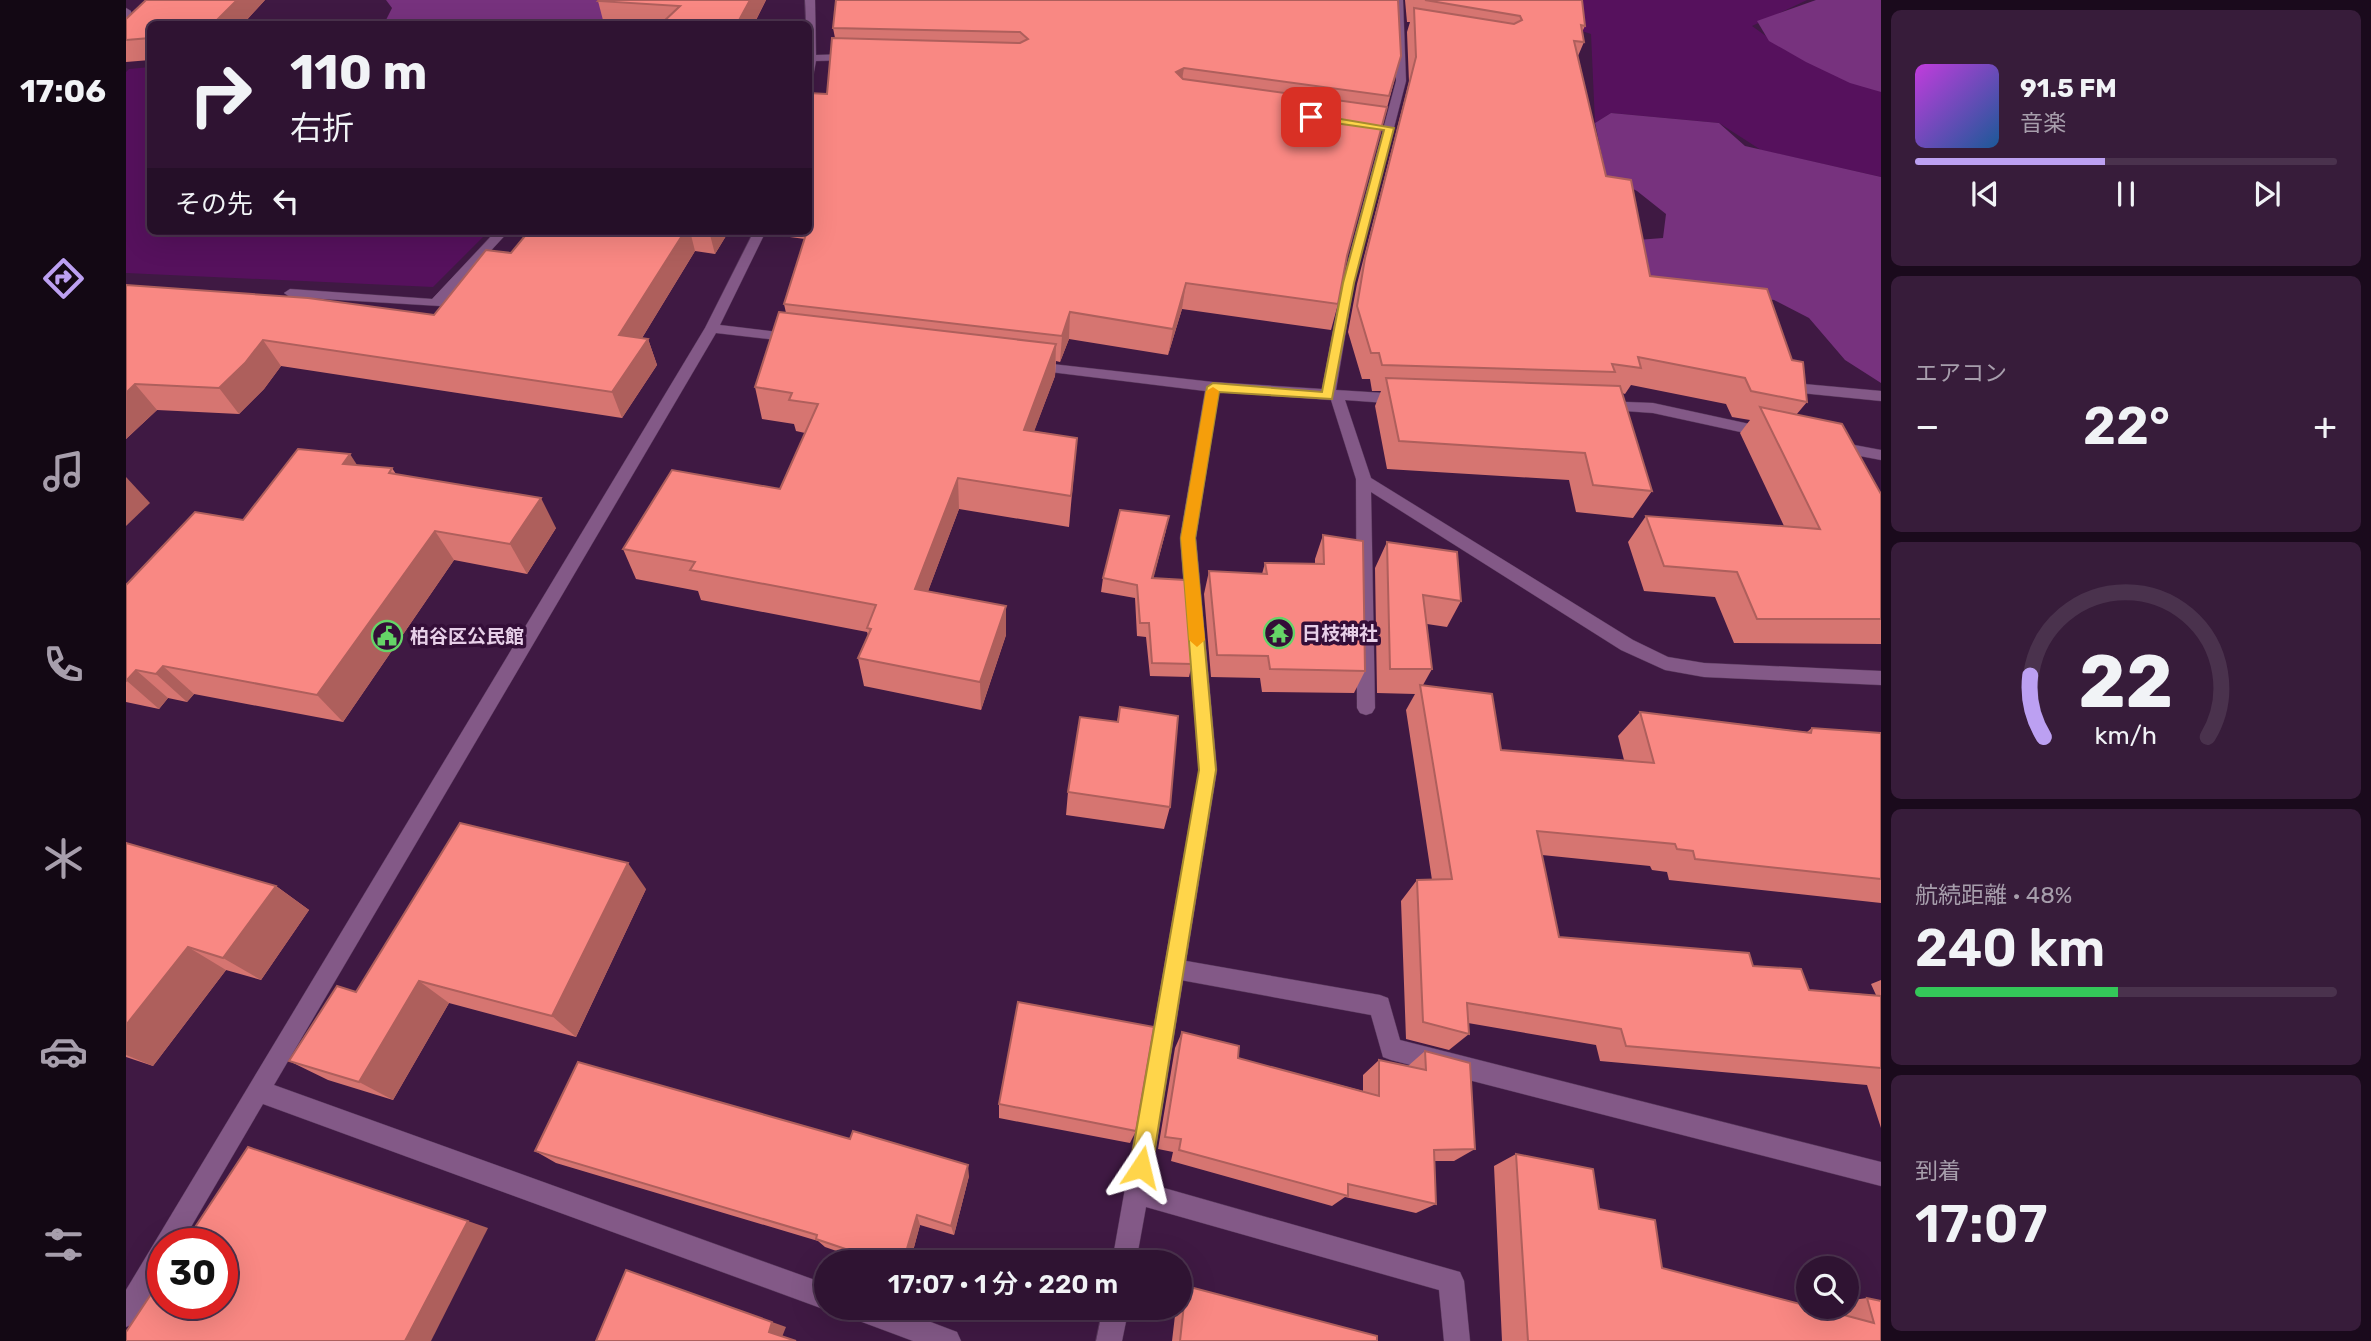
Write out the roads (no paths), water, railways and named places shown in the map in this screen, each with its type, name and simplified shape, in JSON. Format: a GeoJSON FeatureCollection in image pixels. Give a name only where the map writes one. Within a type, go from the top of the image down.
{"type":"FeatureCollection","features":[{"type":"Feature","properties":{"kind":"street"},"geometry":{"type":"LineString","coordinates":[[810,0],[810,21]]}},
{"type":"Feature","properties":{"kind":"street"},"geometry":{"type":"LineString","coordinates":[[1366,708],[1363,479],[1332,397],[1348,283],[1401,81],[1398,0]]}},
{"type":"Feature","properties":{"kind":"street"},"geometry":{"type":"LineString","coordinates":[[126,11],[126,32]]}},
{"type":"Feature","properties":{"kind":"street"},"geometry":{"type":"LineString","coordinates":[[1400,26],[1413,28]]}},
{"type":"Feature","properties":{"kind":"street"},"geometry":{"type":"LineString","coordinates":[[812,58],[866,58]]}},
{"type":"Feature","properties":{"kind":"street"},"geometry":{"type":"LineString","coordinates":[[1376,126],[1389,128]]}},
{"type":"Feature","properties":{"kind":"street"},"geometry":{"type":"LineString","coordinates":[[290,293],[435,303],[499,235]]}},
{"type":"Feature","properties":{"kind":"street"},"geometry":{"type":"LineString","coordinates":[[177,1228],[712,328],[758,235]]}},
{"type":"Feature","properties":{"kind":"street"},"geometry":{"type":"LineString","coordinates":[[712,328],[807,339]]}},
{"type":"Feature","properties":{"kind":"street"},"geometry":{"type":"LineString","coordinates":[[1024,365],[1213,387],[1332,397],[1419,400]]}},
{"type":"Feature","properties":{"kind":"street"},"geometry":{"type":"LineString","coordinates":[[1126,1250],[1208,770],[1188,538],[1213,387]]}},
{"type":"Feature","properties":{"kind":"street"},"geometry":{"type":"LineString","coordinates":[[1795,414],[1793,388],[1881,396]]}},
{"type":"Feature","properties":{"kind":"street"},"geometry":{"type":"LineString","coordinates":[[1584,405],[1653,408],[1784,437]]}},
{"type":"Feature","properties":{"kind":"street"},"geometry":{"type":"LineString","coordinates":[[1821,444],[1881,455]]}},
{"type":"Feature","properties":{"kind":"street"},"geometry":{"type":"LineString","coordinates":[[1363,479],[1627,645],[1665,663],[1704,670],[1881,678]]}},
{"type":"Feature","properties":{"kind":"street"},"geometry":{"type":"LineString","coordinates":[[1175,970],[1380,1006],[1391,1049],[1881,1174]]}},
{"type":"Feature","properties":{"kind":"street"},"geometry":{"type":"LineString","coordinates":[[258,1091],[814,1293]]}},
{"type":"Feature","properties":{"kind":"street"},"geometry":{"type":"LineString","coordinates":[[1137,1192],[1451,1281],[1457,1341]]}},
{"type":"Feature","properties":{"kind":"street"},"geometry":{"type":"LineString","coordinates":[[126,1314],[147,1278]]}},
{"type":"Feature","properties":{"kind":"street"},"geometry":{"type":"LineString","coordinates":[[891,1320],[948,1341]]}},
{"type":"Feature","properties":{"kind":"street"},"geometry":{"type":"LineString","coordinates":[[1109,1341],[1113,1320]]}},
{"type":"Feature","properties":{"kind":"place","name":"日枝神社"},"geometry":{"type":"Point","coordinates":[1279,633]}},
{"type":"Feature","properties":{"kind":"place","name":"柏谷区公民館"},"geometry":{"type":"Point","coordinates":[387,636]}}]}
